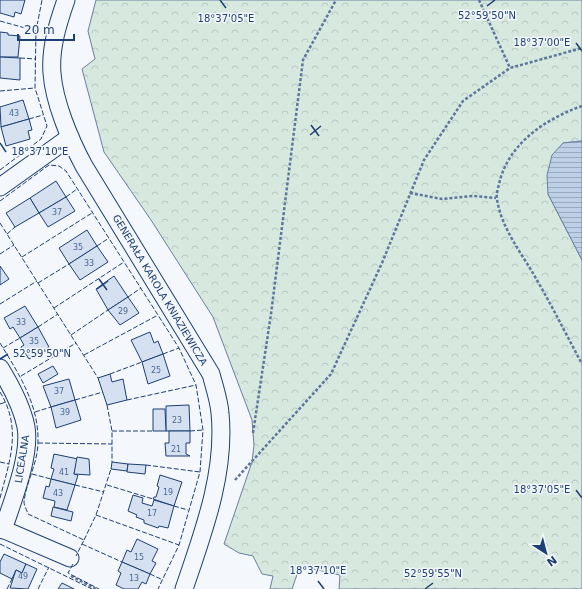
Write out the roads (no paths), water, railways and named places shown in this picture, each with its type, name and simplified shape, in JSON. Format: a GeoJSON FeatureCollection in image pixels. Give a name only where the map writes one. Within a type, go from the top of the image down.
{"type":"FeatureCollection","features":[{"type":"Feature","properties":{"kind":"street","name":"GENERAŁA KAROLA KNIAZIEWICZA"},"geometry":{"type":"LineString","coordinates":[[66,0],[58,23],[53,48],[52,73],[57,99],[70,137],[84,166],[211,374],[220,412],[220,455],[211,506],[184,589]]}},
{"type":"Feature","properties":{"kind":"street"},"geometry":{"type":"LineString","coordinates":[[0,187],[70,137]]}},
{"type":"Feature","properties":{"kind":"street","name":"LICEALNA"},"geometry":{"type":"LineString","coordinates":[[0,368],[14,393],[26,428],[26,446],[22,467],[2,529],[70,558]]}},
{"type":"Feature","properties":{"kind":"water"},"geometry":{"type":"Polygon","coordinates":[[[582,141],[582,260],[548,194],[547,175],[552,155],[563,143],[582,141]]]}}]}
